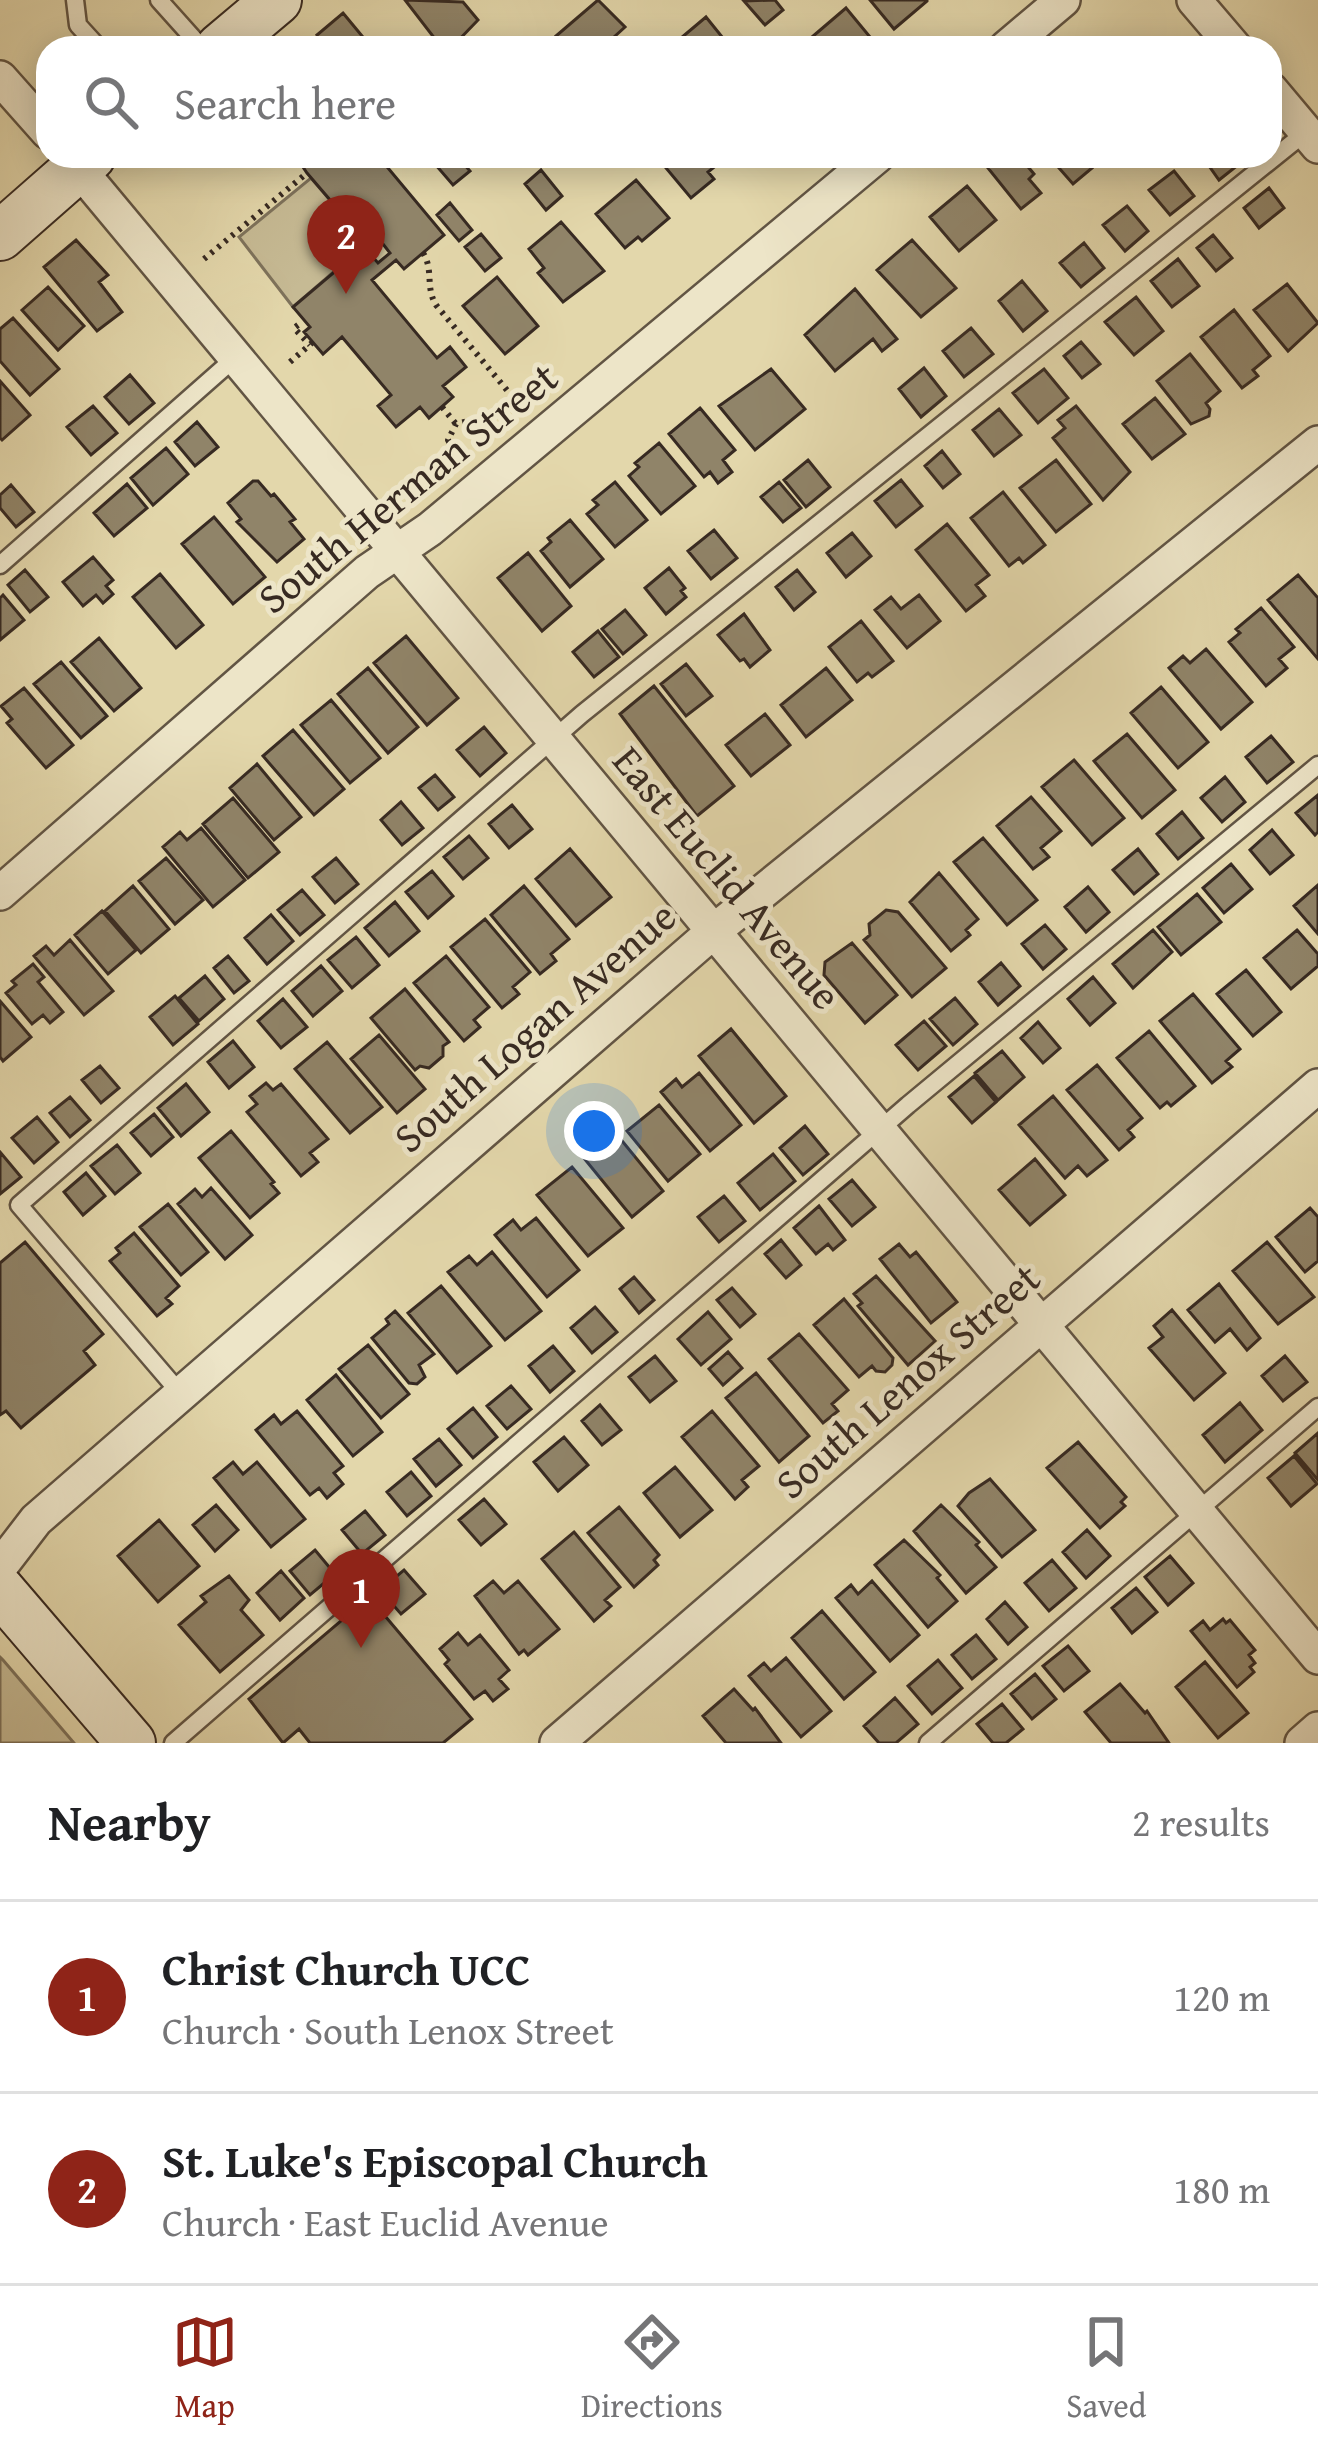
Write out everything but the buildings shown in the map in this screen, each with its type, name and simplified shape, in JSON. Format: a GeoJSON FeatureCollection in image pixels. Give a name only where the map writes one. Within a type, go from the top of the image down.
{"type":"FeatureCollection","features":[{"type":"Feature","properties":{"kind":"main road"},"geometry":{"type":"LineString","coordinates":[[234,36],[277,0]]}},
{"type":"Feature","properties":{"kind":"main road"},"geometry":{"type":"LineString","coordinates":[[0,236],[58,168]]}},
{"type":"Feature","properties":{"kind":"main road"},"geometry":{"type":"LineString","coordinates":[[0,1590],[131,1743]]}},
{"type":"Feature","properties":{"kind":"street"},"geometry":{"type":"LineString","coordinates":[[1020,36],[1063,0]]}},
{"type":"Feature","properties":{"kind":"street"},"geometry":{"type":"LineString","coordinates":[[1194,0],[1225,36]]}},
{"type":"Feature","properties":{"kind":"street","name":"East Euclid Avenue"},"geometry":{"type":"LineString","coordinates":[[0,78],[36,116]]}},
{"type":"Feature","properties":{"kind":"street"},"geometry":{"type":"LineString","coordinates":[[1282,103],[1312,139]]}},
{"type":"Feature","properties":{"kind":"street","name":"East Euclid Avenue"},"geometry":{"type":"LineString","coordinates":[[83,168],[1318,1657]]}},
{"type":"Feature","properties":{"kind":"street","name":"South Herman Street"},"geometry":{"type":"LineString","coordinates":[[0,893],[367,572],[430,529],[863,168]]}},
{"type":"Feature","properties":{"kind":"street","name":"South Logan Avenue"},"geometry":{"type":"LineString","coordinates":[[0,1567],[30,1526],[713,931],[1318,443]]}},
{"type":"Feature","properties":{"kind":"street","name":"South Lenox Street"},"geometry":{"type":"LineString","coordinates":[[557,1743],[1318,1086]]}},
{"type":"Feature","properties":{"kind":"street"},"geometry":{"type":"LineString","coordinates":[[1302,1743],[1318,1729]]}},
{"type":"Feature","properties":{"kind":"lane"},"geometry":{"type":"LineString","coordinates":[[75,0],[78,26],[87,36]]}},
{"type":"Feature","properties":{"kind":"lane"},"geometry":{"type":"LineString","coordinates":[[163,1],[192,36]]}},
{"type":"Feature","properties":{"kind":"lane"},"geometry":{"type":"LineString","coordinates":[[1282,163],[1312,139]]}},
{"type":"Feature","properties":{"kind":"lane"},"geometry":{"type":"LineString","coordinates":[[180,1393],[19,1204],[553,738],[1275,168]]}},
{"type":"Feature","properties":{"kind":"lane"},"geometry":{"type":"LineString","coordinates":[[0,565],[236,357]]}},
{"type":"Feature","properties":{"kind":"lane"},"geometry":{"type":"LineString","coordinates":[[173,1743],[880,1130],[1318,765]]}},
{"type":"Feature","properties":{"kind":"lane"},"geometry":{"type":"LineString","coordinates":[[928,1743],[1318,1407]]}},
{"type":"Feature","properties":{"kind":"path"},"geometry":{"type":"LineString","coordinates":[[204,259],[307,173]]}},
{"type":"Feature","properties":{"kind":"path"},"geometry":{"type":"LineString","coordinates":[[423,253],[430,264],[429,295],[520,407]]}},
{"type":"Feature","properties":{"kind":"path"},"geometry":{"type":"LineString","coordinates":[[290,362],[311,344],[294,328],[298,325]]}},
{"type":"Feature","properties":{"kind":"path"},"geometry":{"type":"LineString","coordinates":[[442,407],[456,424]]}},
{"type":"Feature","properties":{"kind":"path"},"geometry":{"type":"LineString","coordinates":[[456,424],[472,421],[488,434]]}},
{"type":"Feature","properties":{"kind":"path"},"geometry":{"type":"LineString","coordinates":[[456,424],[448,440],[458,458]]}},
{"type":"Feature","properties":{"kind":"shaded area"},"geometry":{"type":"Polygon","coordinates":[[[311,178],[367,243],[293,307],[239,237],[311,178]]]}},
{"type":"Feature","properties":{"kind":"shaded area"},"geometry":{"type":"Polygon","coordinates":[[[0,1657],[3,1660],[74,1743],[0,1743],[0,1657]]]}},
{"type":"Feature","properties":{"kind":"place","name":"St. Luke's Episcopal Church"},"geometry":{"type":"Point","coordinates":[346,294]}},
{"type":"Feature","properties":{"kind":"place","name":"Christ Church UCC"},"geometry":{"type":"Point","coordinates":[361,1648]}}]}
